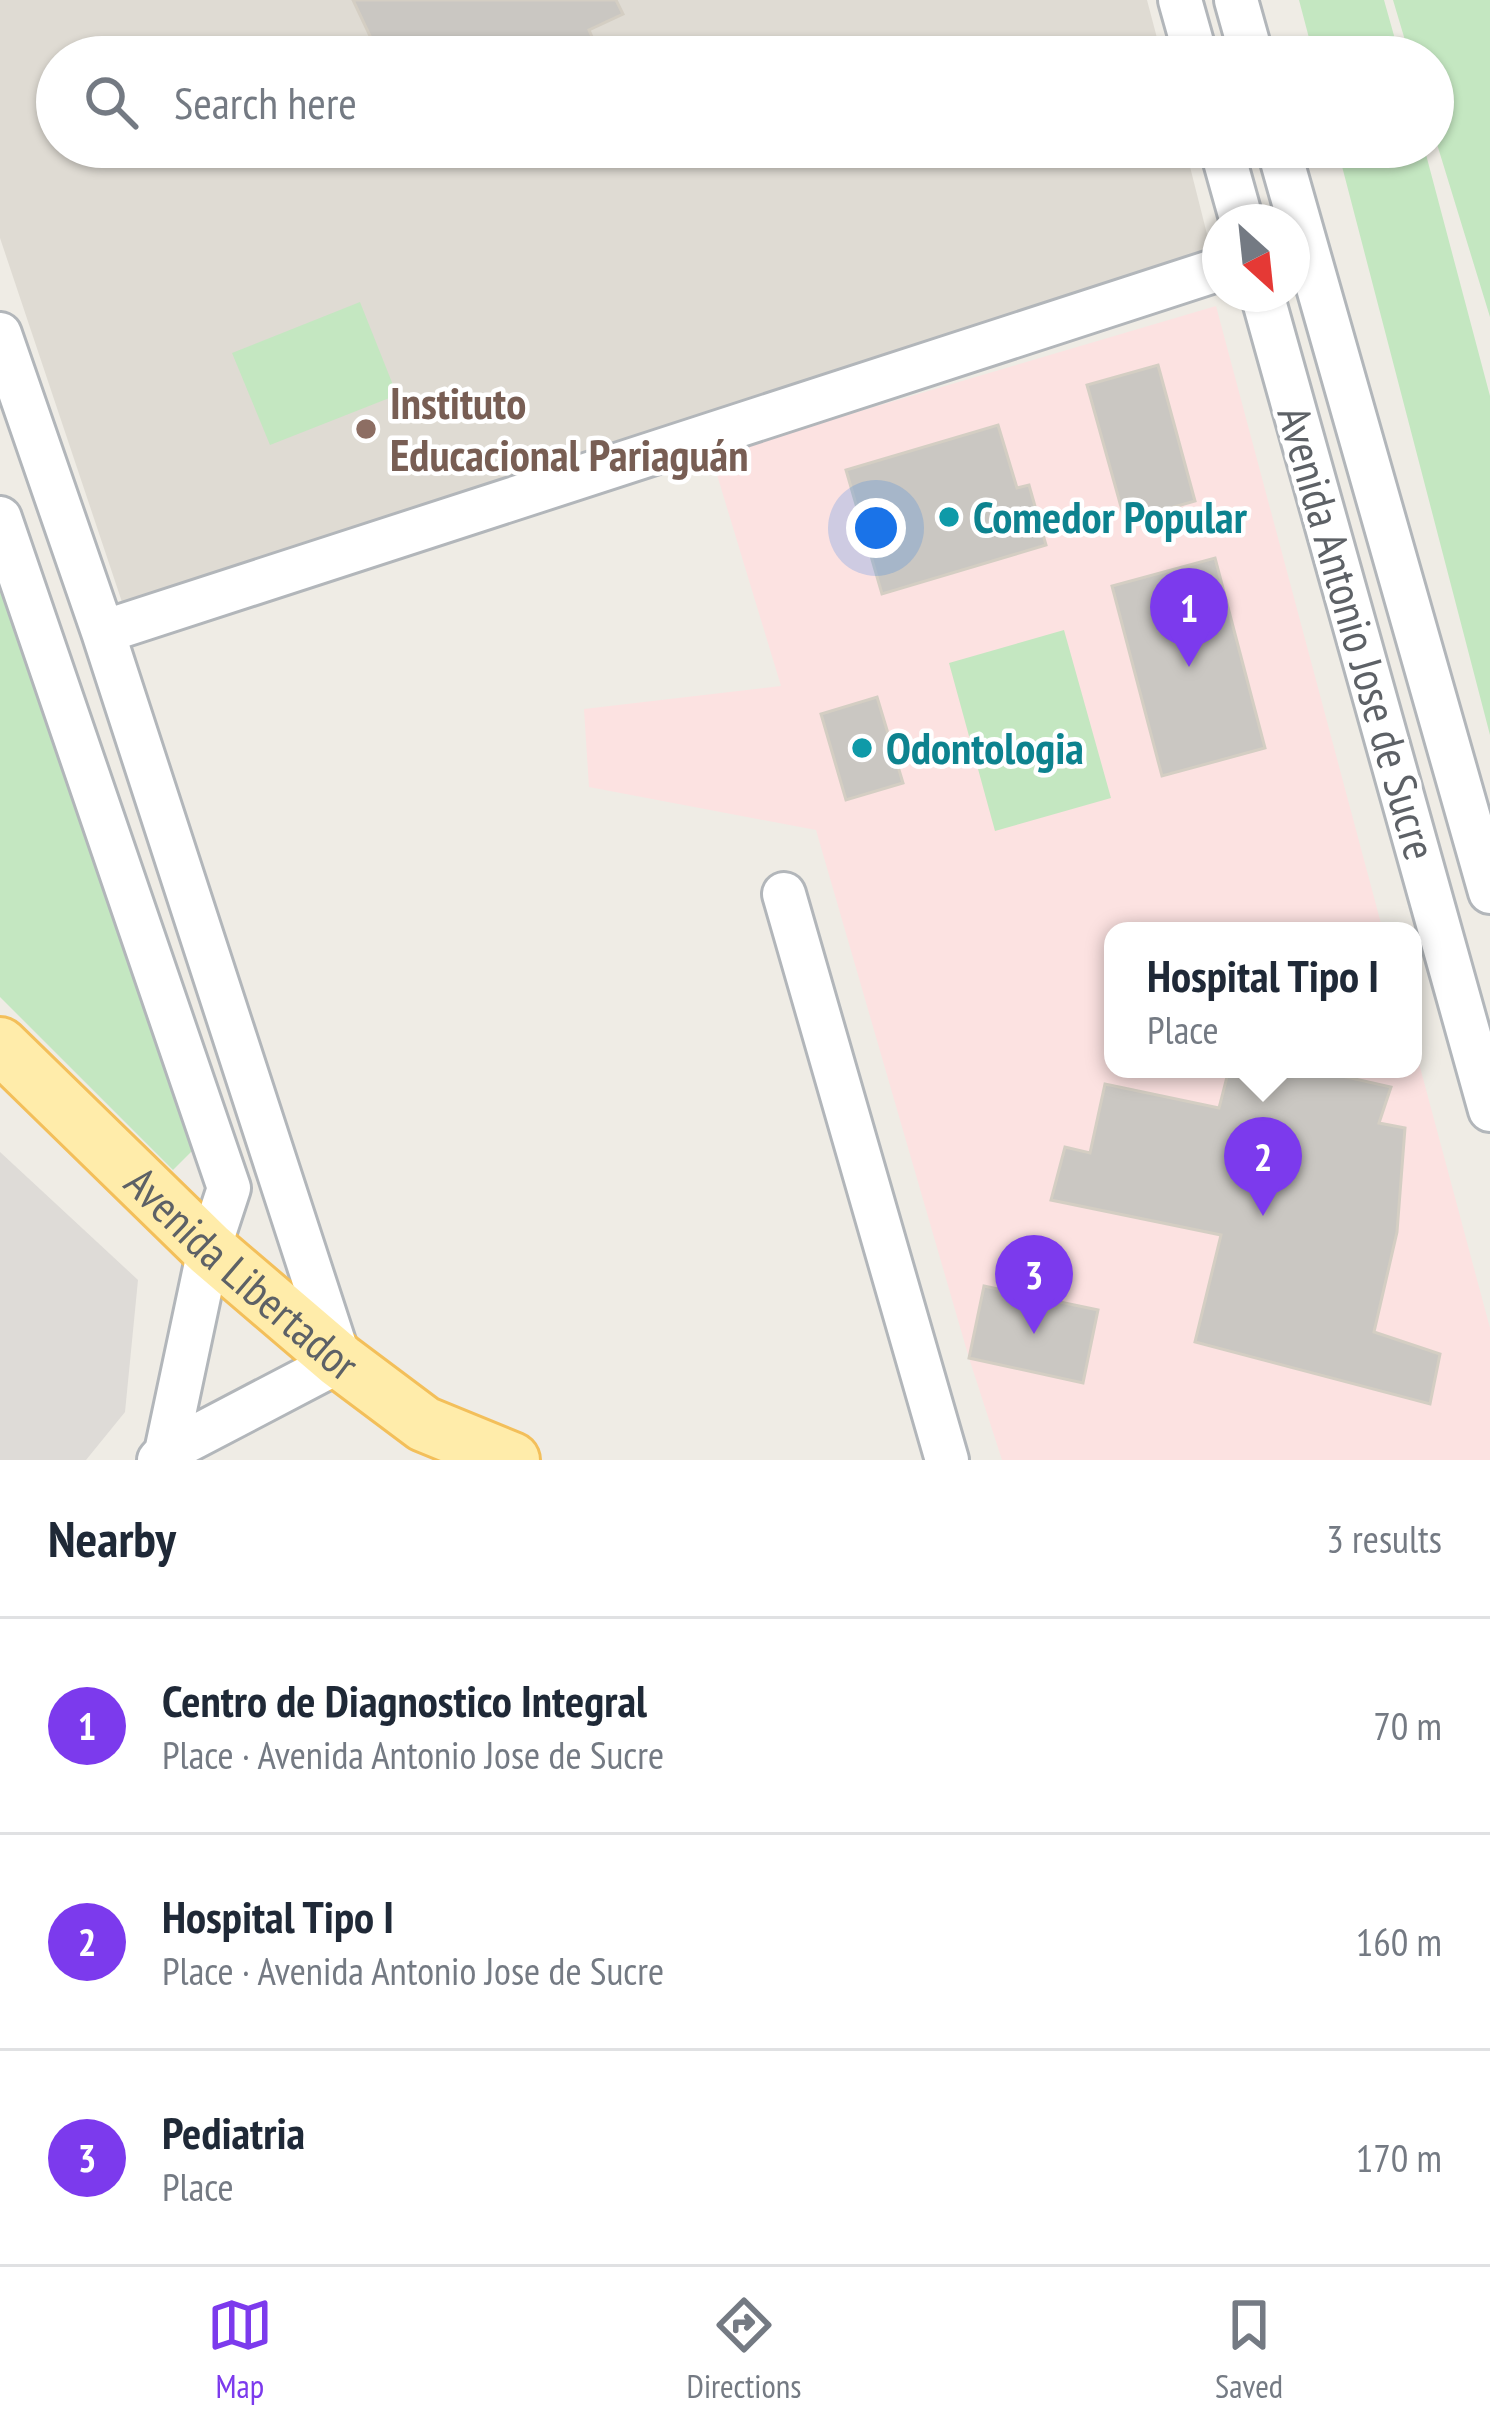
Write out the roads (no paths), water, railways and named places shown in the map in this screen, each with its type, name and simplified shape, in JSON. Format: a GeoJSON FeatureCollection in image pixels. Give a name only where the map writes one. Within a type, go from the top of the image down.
{"type":"FeatureCollection","features":[{"type":"Feature","properties":{"kind":"main road","name":"Avenida Libertador"},"geometry":{"type":"LineString","coordinates":[[0,1045],[209,1249],[340,1361],[424,1424],[512,1460]]}},
{"type":"Feature","properties":{"kind":"street"},"geometry":{"type":"LineString","coordinates":[[1180,0],[1190,36]]}},
{"type":"Feature","properties":{"kind":"street"},"geometry":{"type":"LineString","coordinates":[[1236,0],[1246,36]]}},
{"type":"Feature","properties":{"kind":"street"},"geometry":{"type":"LineString","coordinates":[[1227,168],[1237,204]]}},
{"type":"Feature","properties":{"kind":"street","name":"Avenida Antonio Jose de Sucre"},"geometry":{"type":"LineString","coordinates":[[1284,168],[1490,892]]}},
{"type":"Feature","properties":{"kind":"street"},"geometry":{"type":"LineString","coordinates":[[104,632],[1202,275]]}},
{"type":"Feature","properties":{"kind":"street","name":"Avenida Antonio Jose de Sucre"},"geometry":{"type":"LineString","coordinates":[[1267,312],[1490,1110]]}},
{"type":"Feature","properties":{"kind":"street"},"geometry":{"type":"LineString","coordinates":[[0,334],[8,382],[104,632],[340,1361],[163,1456]]}},
{"type":"Feature","properties":{"kind":"street"},"geometry":{"type":"LineString","coordinates":[[0,518],[229,1188],[209,1249],[163,1456]]}},
{"type":"Feature","properties":{"kind":"street"},"geometry":{"type":"LineString","coordinates":[[784,893],[947,1460]]}},
{"type":"Feature","properties":{"kind":"place","name":"Instituto Educacional Pariaguán"},"geometry":{"type":"Point","coordinates":[366,429]}},
{"type":"Feature","properties":{"kind":"place","name":"Comedor Popular"},"geometry":{"type":"Point","coordinates":[949,517]}},
{"type":"Feature","properties":{"kind":"place","name":"Centro de Diagnostico Integral"},"geometry":{"type":"Point","coordinates":[1189,667]}},
{"type":"Feature","properties":{"kind":"place","name":"Odontologia"},"geometry":{"type":"Point","coordinates":[862,748]}},
{"type":"Feature","properties":{"kind":"place","name":"Hospital Tipo I"},"geometry":{"type":"Point","coordinates":[1263,1216]}},
{"type":"Feature","properties":{"kind":"place","name":"Pediatria"},"geometry":{"type":"Point","coordinates":[1034,1334]}}]}
